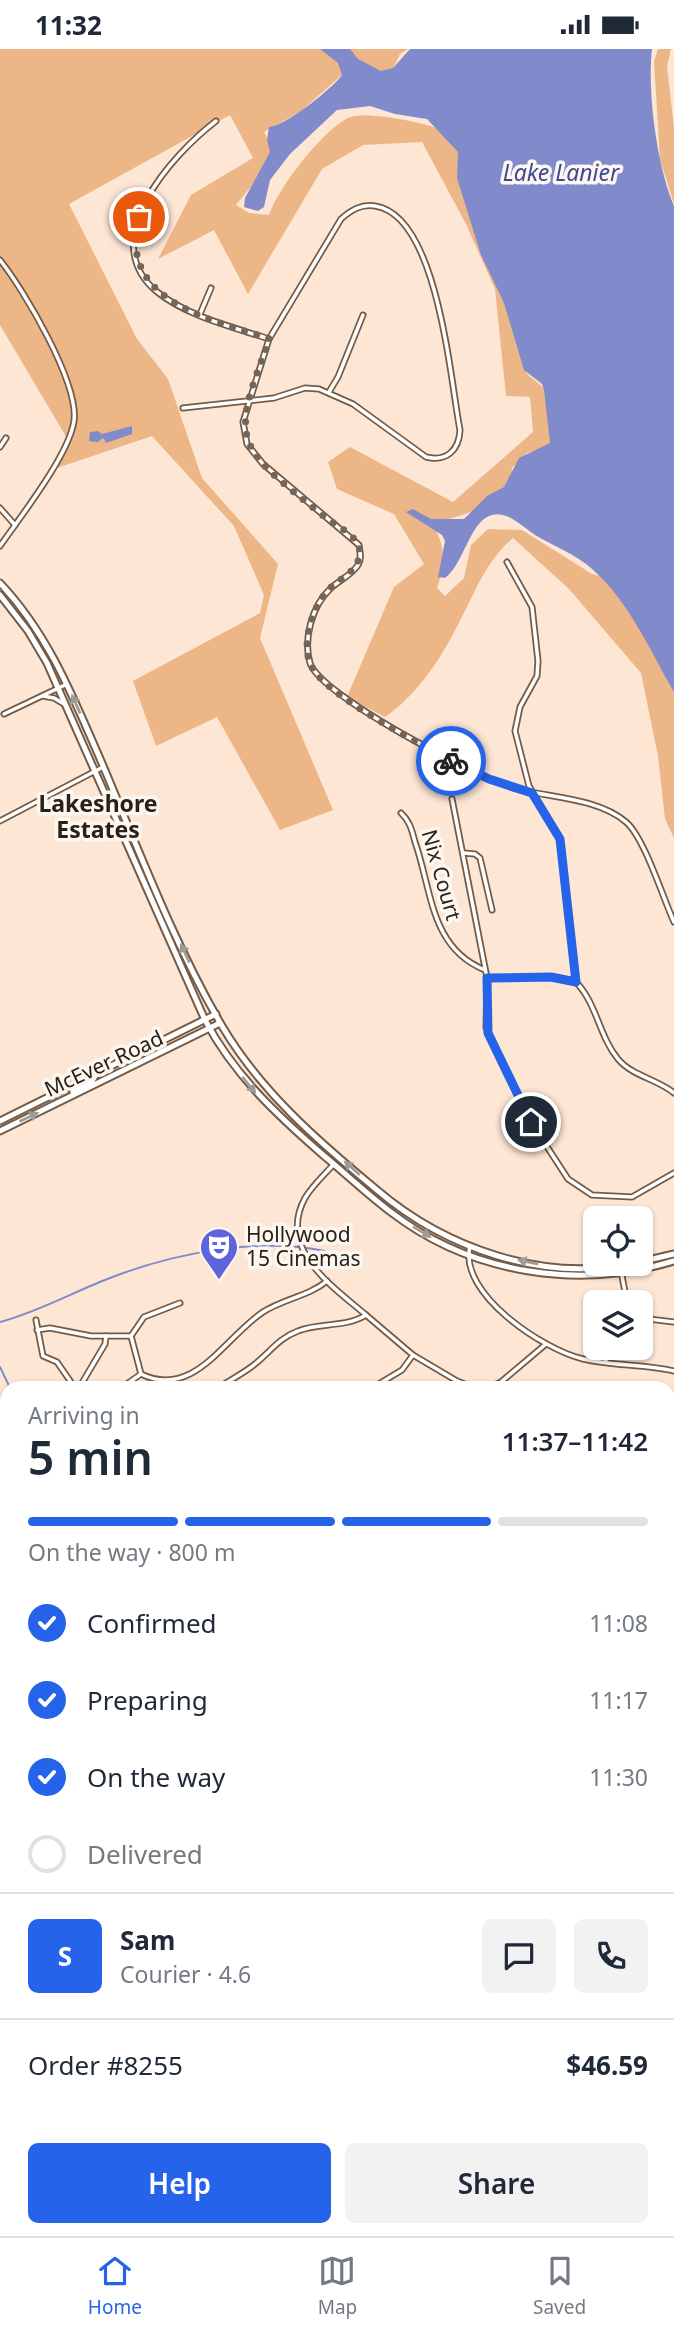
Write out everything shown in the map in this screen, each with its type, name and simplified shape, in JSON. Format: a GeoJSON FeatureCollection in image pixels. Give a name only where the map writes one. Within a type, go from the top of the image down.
{"type":"FeatureCollection","features":[{"type":"Feature","properties":{"kind":"main road"},"geometry":{"type":"LineString","coordinates":[[0,583],[40,632],[67,684],[220,1023],[269,1091],[316,1137],[398,1207],[433,1229],[470,1246],[512,1259],[549,1266],[583,1266]]}},
{"type":"Feature","properties":{"kind":"main road"},"geometry":{"type":"LineString","coordinates":[[0,595],[36,643],[58,687],[205,1020],[254,1090],[393,1214],[428,1236],[468,1255],[506,1267],[550,1274],[583,1274]]}},
{"type":"Feature","properties":{"kind":"main road"},"geometry":{"type":"LineString","coordinates":[[132,854],[140,850]]}},
{"type":"Feature","properties":{"kind":"main road","name":"McEver Road"},"geometry":{"type":"LineString","coordinates":[[0,1121],[216,1014]]}},
{"type":"Feature","properties":{"kind":"main road","name":"McEver Road"},"geometry":{"type":"LineString","coordinates":[[0,1131],[220,1023]]}},
{"type":"Feature","properties":{"kind":"main road"},"geometry":{"type":"LineString","coordinates":[[47,1108],[92,1081],[97,1073]]}},
{"type":"Feature","properties":{"kind":"main road"},"geometry":{"type":"LineString","coordinates":[[653,1259],[674,1254]]}},
{"type":"Feature","properties":{"kind":"main road"},"geometry":{"type":"LineString","coordinates":[[653,1267],[674,1261]]}},
{"type":"Feature","properties":{"kind":"street"},"geometry":{"type":"LineString","coordinates":[[216,121],[162,174],[143,205],[134,237],[138,264],[154,289],[200,314],[270,339]]}},
{"type":"Feature","properties":{"kind":"street"},"geometry":{"type":"LineString","coordinates":[[183,408],[248,399],[274,398],[305,388],[329,392],[353,404],[426,457],[444,457],[451,454],[459,440],[435,294],[418,249],[400,219],[378,207],[359,207],[348,212],[328,236],[270,339],[248,399],[244,431],[253,453],[282,482],[359,545],[357,567],[331,587],[316,606],[309,647],[314,671],[337,692],[450,760],[489,779],[532,793],[600,809],[624,820],[641,844],[674,922]]}},
{"type":"Feature","properties":{"kind":"street"},"geometry":{"type":"LineString","coordinates":[[0,260],[32,308],[63,375],[74,419],[64,449],[0,546]]}},
{"type":"Feature","properties":{"kind":"street"},"geometry":{"type":"LineString","coordinates":[[200,314],[211,288]]}},
{"type":"Feature","properties":{"kind":"street"},"geometry":{"type":"LineString","coordinates":[[329,392],[343,367],[363,315]]}},
{"type":"Feature","properties":{"kind":"street"},"geometry":{"type":"LineString","coordinates":[[0,447],[6,438]]}},
{"type":"Feature","properties":{"kind":"street"},"geometry":{"type":"LineString","coordinates":[[0,508],[15,525]]}},
{"type":"Feature","properties":{"kind":"street"},"geometry":{"type":"LineString","coordinates":[[507,562],[528,598],[535,618],[537,676],[520,707],[515,731],[532,793],[560,839],[576,982],[593,1006],[616,1056],[628,1067],[674,1093]]}},
{"type":"Feature","properties":{"kind":"street"},"geometry":{"type":"LineString","coordinates":[[4,714],[67,684]]}},
{"type":"Feature","properties":{"kind":"street"},"geometry":{"type":"LineString","coordinates":[[40,696],[54,698],[67,707]]}},
{"type":"Feature","properties":{"kind":"street"},"geometry":{"type":"LineString","coordinates":[[0,821],[103,767]]}},
{"type":"Feature","properties":{"kind":"street"},"geometry":{"type":"LineString","coordinates":[[453,799],[487,978],[486,1023],[491,1042],[531,1122],[568,1179],[592,1195],[625,1198],[674,1173]]}},
{"type":"Feature","properties":{"kind":"street","name":"Nix Court"},"geometry":{"type":"LineString","coordinates":[[401,813],[410,825],[422,858],[439,929],[474,966],[485,970]]}},
{"type":"Feature","properties":{"kind":"street","name":"Nix Court"},"geometry":{"type":"LineString","coordinates":[[463,853],[475,853],[483,864],[492,909]]}},
{"type":"Feature","properties":{"kind":"street"},"geometry":{"type":"LineString","coordinates":[[487,978],[551,977],[576,982]]}},
{"type":"Feature","properties":{"kind":"street"},"geometry":{"type":"LineString","coordinates":[[334,1164],[307,1195],[297,1228],[307,1259],[327,1281],[413,1355],[457,1381]]}},
{"type":"Feature","properties":{"kind":"street"},"geometry":{"type":"LineString","coordinates":[[470,1246],[468,1255],[477,1280],[492,1303],[546,1343],[567,1354],[605,1363],[674,1371]]}},
{"type":"Feature","properties":{"kind":"street"},"geometry":{"type":"LineString","coordinates":[[173,1381],[208,1363],[261,1313],[288,1299],[317,1289],[327,1281]]}},
{"type":"Feature","properties":{"kind":"street"},"geometry":{"type":"LineString","coordinates":[[141,1374],[131,1336],[144,1317],[180,1303]]}},
{"type":"Feature","properties":{"kind":"street"},"geometry":{"type":"LineString","coordinates":[[229,1381],[255,1364],[271,1347],[295,1332],[311,1327],[352,1322],[366,1315]]}},
{"type":"Feature","properties":{"kind":"street"},"geometry":{"type":"LineString","coordinates":[[36,1320],[43,1356],[57,1362],[72,1381]]}},
{"type":"Feature","properties":{"kind":"street"},"geometry":{"type":"LineString","coordinates":[[653,1320],[674,1322]]}},
{"type":"Feature","properties":{"kind":"street"},"geometry":{"type":"LineString","coordinates":[[37,1329],[131,1336]]}},
{"type":"Feature","properties":{"kind":"street"},"geometry":{"type":"LineString","coordinates":[[81,1381],[105,1344],[106,1336]]}},
{"type":"Feature","properties":{"kind":"street"},"geometry":{"type":"LineString","coordinates":[[502,1381],[546,1343]]}},
{"type":"Feature","properties":{"kind":"street"},"geometry":{"type":"LineString","coordinates":[[384,1381],[402,1370],[413,1355]]}},
{"type":"Feature","properties":{"kind":"street"},"geometry":{"type":"LineString","coordinates":[[141,1374],[163,1381]]}},
{"type":"Feature","properties":{"kind":"street"},"geometry":{"type":"LineString","coordinates":[[131,1381],[141,1374]]}},
{"type":"Feature","properties":{"kind":"shaded area"},"geometry":{"type":"Polygon","coordinates":[[[0,49],[324,49],[336,58],[344,73],[301,111],[264,132],[272,148],[261,174],[236,205],[249,213],[269,215],[281,191],[313,149],[336,126],[354,116],[380,116],[411,121],[438,128],[454,139],[461,148],[527,374],[545,389],[555,447],[527,453],[512,468],[510,492],[477,510],[440,522],[435,528],[443,558],[437,588],[445,596],[464,578],[471,545],[488,529],[522,530],[592,574],[616,580],[674,682],[674,838],[665,819],[658,756],[641,673],[569,589],[513,538],[486,571],[439,658],[424,680],[396,709],[385,717],[347,697],[394,587],[424,564],[394,514],[337,489],[328,462],[350,447],[453,502],[533,432],[530,397],[506,396],[495,289],[466,224],[422,142],[363,145],[322,169],[248,294],[214,230],[158,259],[191,195],[253,158],[230,115],[69,204],[137,339],[168,379],[202,478],[278,564],[260,638],[333,810],[280,830],[217,717],[156,746],[133,681],[260,613],[264,595],[234,526],[152,436],[57,468],[68,440],[0,325],[0,49]]]}},
{"type":"Feature","properties":{"kind":"shaded area"},"geometry":{"type":"Polygon","coordinates":[[[344,49],[408,49],[400,54],[392,71],[375,72],[344,49]]]}},
{"type":"Feature","properties":{"kind":"shaded area"},"geometry":{"type":"Polygon","coordinates":[[[658,49],[671,49],[667,66],[674,128],[674,204],[660,159],[654,61],[658,49]]]}},
{"type":"Feature","properties":{"kind":"water","name":"Lake Lanier"},"geometry":{"type":"Polygon","coordinates":[[[320,49],[350,49],[358,59],[381,71],[393,68],[410,49],[652,49],[651,86],[655,129],[663,171],[674,206],[674,692],[636,624],[601,577],[580,560],[509,517],[498,514],[484,519],[472,533],[452,571],[445,578],[438,577],[445,541],[442,535],[406,512],[413,509],[431,519],[464,519],[487,496],[504,487],[519,458],[550,443],[544,390],[542,384],[524,370],[504,303],[481,255],[457,178],[458,152],[427,119],[395,114],[370,106],[337,110],[290,154],[270,180],[264,207],[258,211],[244,207],[245,198],[270,152],[267,140],[269,127],[285,121],[308,106],[342,75],[338,63],[320,49]]]}},
{"type":"Feature","properties":{"kind":"water"},"geometry":{"type":"Polygon","coordinates":[[[132,426],[132,434],[106,443],[103,438],[98,442],[89,441],[90,432],[98,431],[102,434],[132,426]]]}},
{"type":"Feature","properties":{"kind":"waterway"},"geometry":{"type":"LineString","coordinates":[[0,1322],[135,1269],[188,1255],[272,1246],[325,1251]]}},
{"type":"Feature","properties":{"kind":"waterway"},"geometry":{"type":"LineString","coordinates":[[0,1367],[7,1381]]}},
{"type":"Feature","properties":{"kind":"way so far"},"geometry":{"type":"LineString","coordinates":[[139,217],[134,237],[136,255],[142,272],[154,289],[205,317],[270,339],[248,399],[243,422],[247,444],[282,482],[324,517],[351,535],[359,545],[360,562],[357,567],[331,587],[316,606],[309,639],[311,665],[317,675],[337,692],[451,761]]}},
{"type":"Feature","properties":{"kind":"place","name":"Hollywood 15 Cinemas"},"geometry":{"type":"Point","coordinates":[219,1281]}},
{"type":"Feature","properties":{"kind":"district","name":"Lakeshore Estates"},"geometry":{"type":"Point","coordinates":[98,817]}},
{"type":"Feature","properties":{"kind":"route"},"geometry":{"type":"LineString","coordinates":[[451,761],[489,779],[532,793],[560,839],[576,982],[561,977],[487,978],[486,1028],[531,1122]]}}]}
